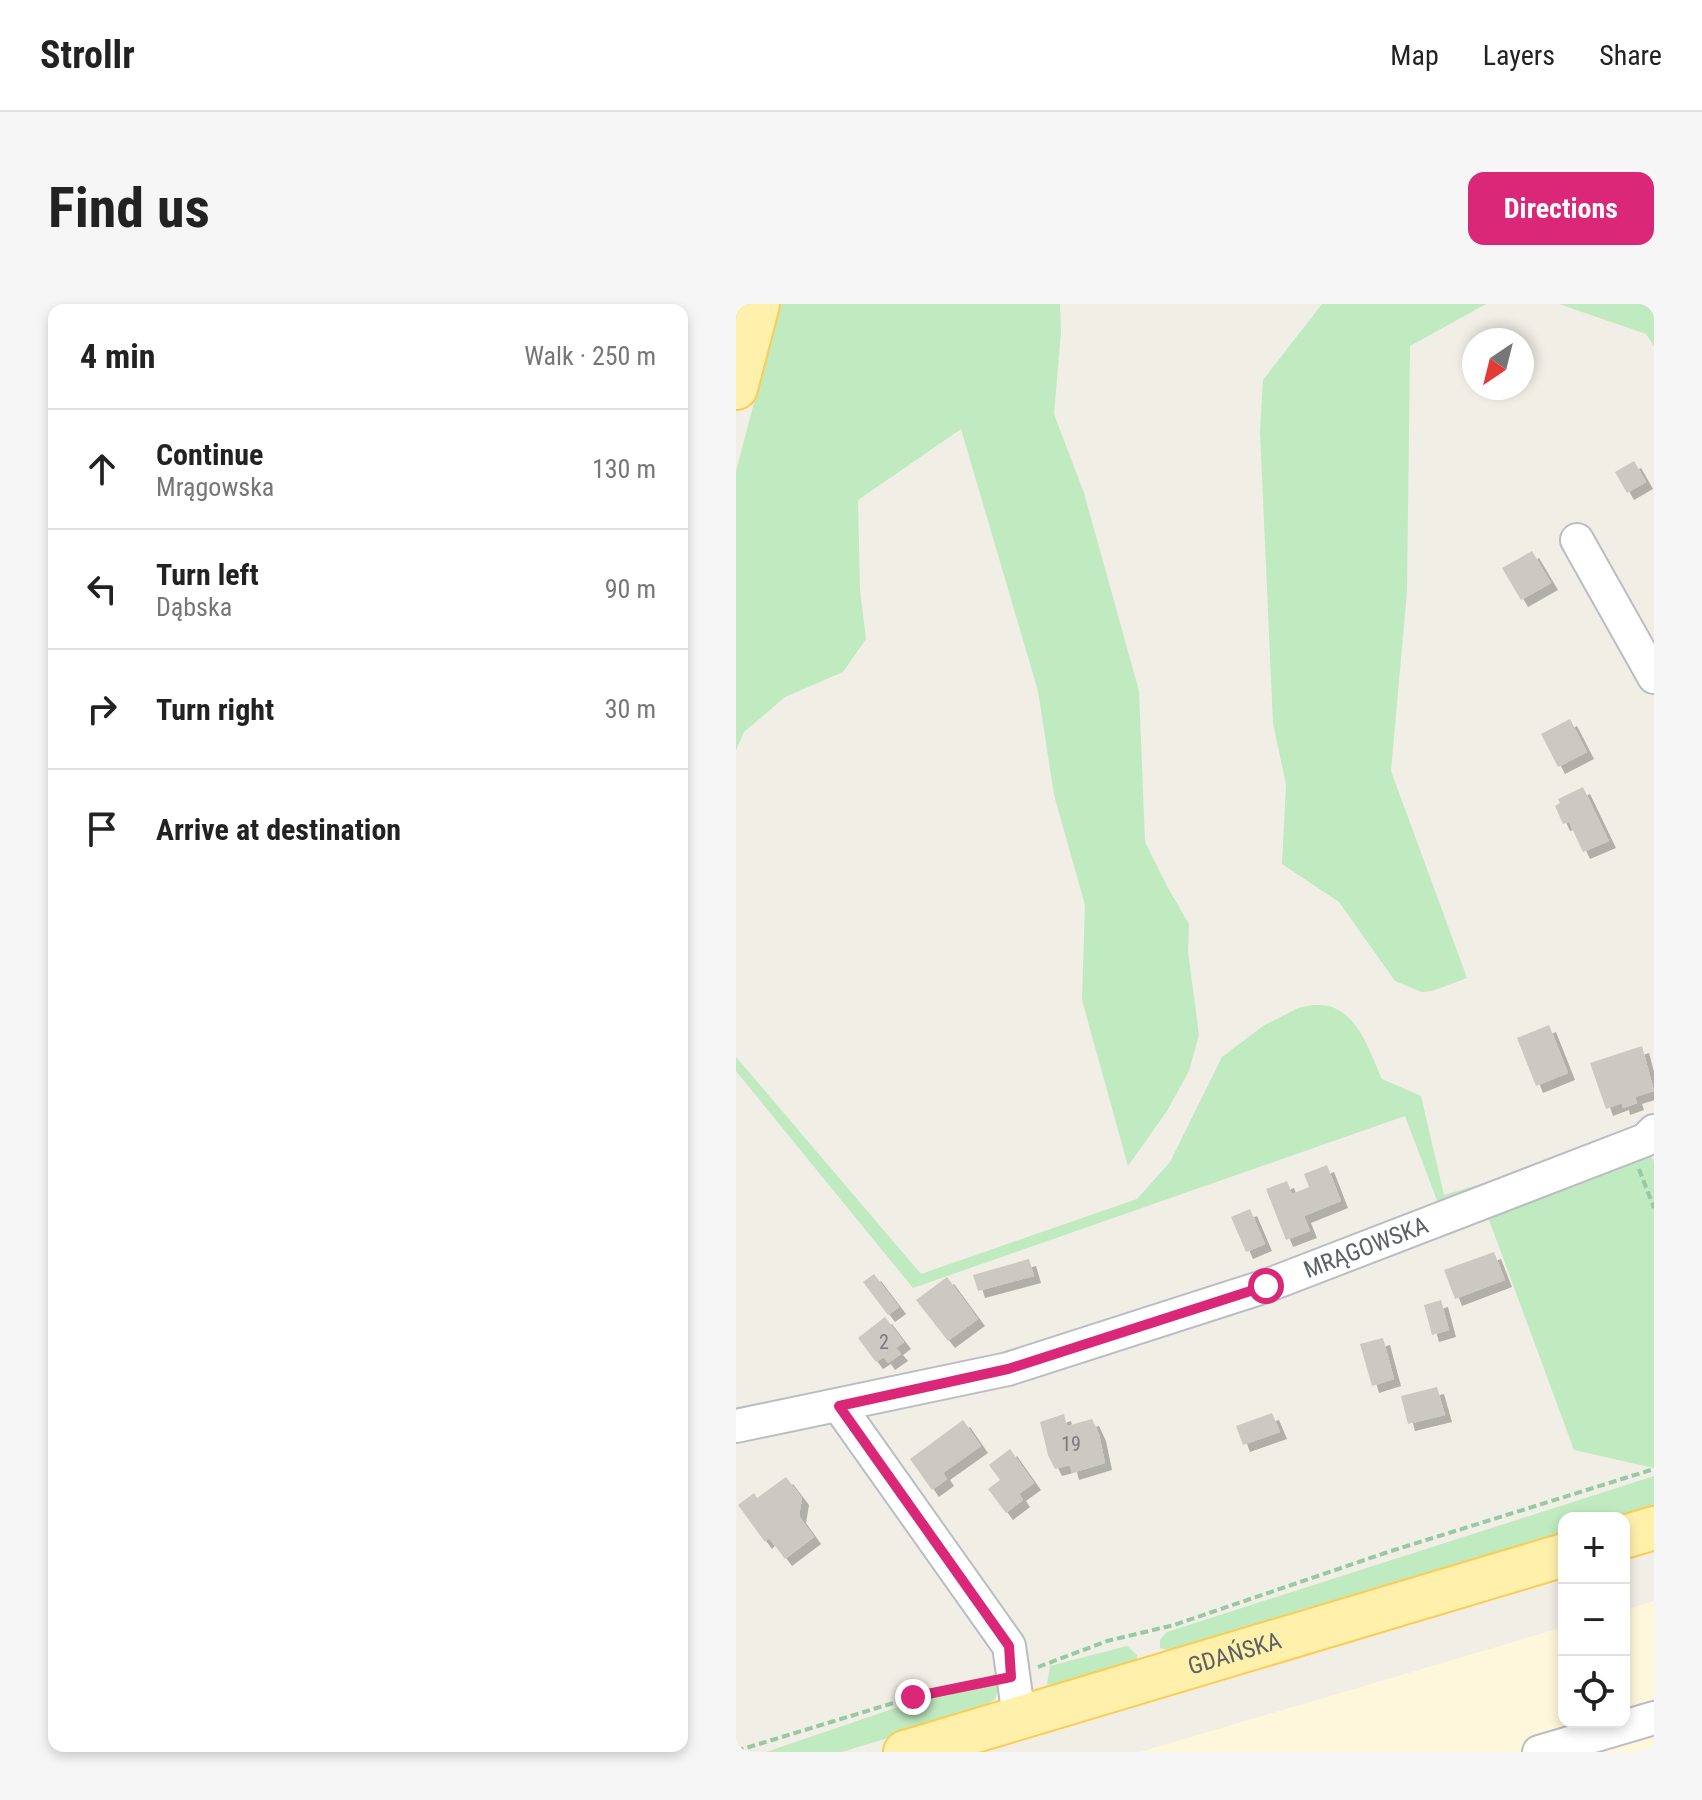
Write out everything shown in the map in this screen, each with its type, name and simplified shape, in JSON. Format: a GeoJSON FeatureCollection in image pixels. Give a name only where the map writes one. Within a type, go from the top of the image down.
{"type":"FeatureCollection","features":[{"type":"Feature","properties":{"kind":"main road"},"geometry":{"type":"LineString","coordinates":[[736,388],[758,304]]}},
{"type":"Feature","properties":{"kind":"main road"},"geometry":{"type":"LineString","coordinates":[[1630,1535],[1654,1528]]}},
{"type":"Feature","properties":{"kind":"main road","name":"GDAŃSKA"},"geometry":{"type":"LineString","coordinates":[[905,1752],[1001,1719],[1558,1557]]}},
{"type":"Feature","properties":{"kind":"street"},"geometry":{"type":"LineString","coordinates":[[1577,540],[1654,677]]}},
{"type":"Feature","properties":{"kind":"street","name":"MRĄGOWSKA"},"geometry":{"type":"LineString","coordinates":[[736,1426],[1008,1369],[1266,1286],[1642,1138]]}},
{"type":"Feature","properties":{"kind":"street"},"geometry":{"type":"LineString","coordinates":[[839,1406],[1009,1646],[1001,1719]]}},
{"type":"Feature","properties":{"kind":"street"},"geometry":{"type":"LineString","coordinates":[[1539,1752],[1654,1718]]}},
{"type":"Feature","properties":{"kind":"path"},"geometry":{"type":"LineString","coordinates":[[1642,1138],[1654,1208]]}},
{"type":"Feature","properties":{"kind":"path"},"geometry":{"type":"LineString","coordinates":[[736,1751],[913,1697],[1001,1719],[1107,1641],[1174,1625],[1391,1551],[1654,1469]]}},
{"type":"Feature","properties":{"kind":"shaded area"},"geometry":{"type":"Polygon","coordinates":[[[1654,1601],[1654,1752],[1140,1752],[1558,1629],[1558,1728],[1630,1728],[1630,1608],[1654,1601]]]}},
{"type":"Feature","properties":{"kind":"green space"},"geometry":{"type":"Polygon","coordinates":[[[780,304],[1060,304],[1061,332],[1054,414],[1084,493],[1139,691],[1145,842],[1189,924],[1188,952],[1199,1035],[1189,1071],[1167,1111],[1128,1166],[1082,1000],[1085,905],[1054,795],[1038,691],[961,429],[858,500],[860,590],[866,639],[843,672],[785,697],[744,732],[736,750],[736,471],[780,304]]]}},
{"type":"Feature","properties":{"kind":"green space"},"geometry":{"type":"Polygon","coordinates":[[[1322,304],[1486,304],[1410,346],[1407,591],[1391,771],[1467,978],[1432,991],[1422,992],[1395,981],[1339,902],[1282,864],[1286,785],[1273,723],[1260,432],[1263,380],[1322,304]]]}},
{"type":"Feature","properties":{"kind":"green space"},"geometry":{"type":"Polygon","coordinates":[[[1559,304],[1654,304],[1654,346],[1646,334],[1559,304]]]}},
{"type":"Feature","properties":{"kind":"green space"},"geometry":{"type":"Polygon","coordinates":[[[1330,1006],[1342,1012],[1363,1038],[1382,1079],[1421,1096],[1444,1195],[1645,1140],[1654,1162],[1654,1468],[1574,1450],[1488,1217],[1449,1232],[1405,1116],[913,1288],[736,1071],[736,1057],[921,1274],[1137,1199],[1170,1162],[1222,1057],[1263,1026],[1298,1008],[1330,1006]]]}},
{"type":"Feature","properties":{"kind":"green space"},"geometry":{"type":"Polygon","coordinates":[[[1654,1476],[1654,1512],[1630,1517],[1630,1512],[1558,1512],[1558,1541],[1175,1652],[1160,1648],[1160,1640],[1167,1632],[1654,1476]]]}},
{"type":"Feature","properties":{"kind":"green space"},"geometry":{"type":"Polygon","coordinates":[[[1127,1646],[1137,1655],[1137,1664],[1060,1686],[1047,1684],[1050,1666],[1127,1646]]]}},
{"type":"Feature","properties":{"kind":"green space"},"geometry":{"type":"Polygon","coordinates":[[[1004,1671],[995,1699],[976,1711],[842,1752],[766,1752],[1004,1671]]]}},
{"type":"Feature","properties":{"kind":"building"},"geometry":{"type":"Polygon","coordinates":[[[1634,461],[1646,482],[1627,493],[1615,472],[1634,461]]]}},
{"type":"Feature","properties":{"kind":"building"},"geometry":{"type":"Polygon","coordinates":[[[1532,551],[1551,583],[1521,600],[1502,568],[1532,551]]]}},
{"type":"Feature","properties":{"kind":"building"},"geometry":{"type":"Polygon","coordinates":[[[1570,719],[1587,752],[1558,767],[1541,734],[1570,719]]]}},
{"type":"Feature","properties":{"kind":"building"},"geometry":{"type":"Polygon","coordinates":[[[1583,787],[1609,841],[1583,852],[1569,822],[1563,824],[1555,806],[1560,803],[1558,799],[1583,787]]]}},
{"type":"Feature","properties":{"kind":"building"},"geometry":{"type":"Polygon","coordinates":[[[1549,1025],[1568,1073],[1536,1086],[1517,1038],[1549,1025]]]}},
{"type":"Feature","properties":{"kind":"building"},"geometry":{"type":"Polygon","coordinates":[[[1642,1046],[1654,1091],[1635,1097],[1637,1103],[1623,1108],[1622,1103],[1606,1109],[1590,1063],[1642,1046]]]}},
{"type":"Feature","properties":{"kind":"building"},"geometry":{"type":"Polygon","coordinates":[[[1327,1165],[1341,1201],[1304,1216],[1310,1231],[1286,1240],[1266,1189],[1287,1181],[1292,1194],[1309,1187],[1304,1174],[1327,1165]]]}},
{"type":"Feature","properties":{"kind":"building"},"geometry":{"type":"Polygon","coordinates":[[[1250,1209],[1265,1244],[1246,1252],[1231,1217],[1250,1209]]]}},
{"type":"Feature","properties":{"kind":"building"},"geometry":{"type":"Polygon","coordinates":[[[1494,1252],[1505,1280],[1455,1299],[1444,1270],[1494,1252]]]}},
{"type":"Feature","properties":{"kind":"building"},"geometry":{"type":"Polygon","coordinates":[[[1029,1259],[1034,1276],[978,1291],[973,1275],[1029,1259]]]}},
{"type":"Feature","properties":{"kind":"building"},"geometry":{"type":"Polygon","coordinates":[[[874,1274],[899,1307],[888,1315],[863,1282],[874,1274]]]}},
{"type":"Feature","properties":{"kind":"building"},"geometry":{"type":"Polygon","coordinates":[[[947,1277],[978,1319],[948,1341],[916,1300],[947,1277]]]}},
{"type":"Feature","properties":{"kind":"building"},"geometry":{"type":"Polygon","coordinates":[[[1441,1300],[1449,1330],[1432,1335],[1424,1305],[1441,1300]]]}},
{"type":"Feature","properties":{"kind":"building"},"geometry":{"type":"Polygon","coordinates":[[[885,1317],[904,1342],[896,1348],[901,1354],[888,1363],[884,1357],[876,1362],[858,1338],[885,1317]]]}},
{"type":"Feature","properties":{"kind":"building"},"geometry":{"type":"Polygon","coordinates":[[[1383,1338],[1394,1379],[1372,1386],[1360,1344],[1383,1338]]]}},
{"type":"Feature","properties":{"kind":"building"},"geometry":{"type":"Polygon","coordinates":[[[1437,1387],[1445,1415],[1408,1424],[1401,1396],[1437,1387]]]}},
{"type":"Feature","properties":{"kind":"building"},"geometry":{"type":"Polygon","coordinates":[[[1272,1413],[1280,1432],[1243,1445],[1236,1426],[1272,1413]]]}},
{"type":"Feature","properties":{"kind":"building"},"geometry":{"type":"Polygon","coordinates":[[[1064,1414],[1067,1426],[1092,1419],[1099,1434],[1105,1463],[1072,1473],[1070,1465],[1055,1469],[1048,1455],[1040,1422],[1064,1414]]]}},
{"type":"Feature","properties":{"kind":"building"},"geometry":{"type":"Polygon","coordinates":[[[963,1420],[981,1446],[943,1473],[947,1479],[932,1490],[910,1459],[963,1420]]]}},
{"type":"Feature","properties":{"kind":"building"},"geometry":{"type":"Polygon","coordinates":[[[1010,1449],[1034,1483],[1019,1494],[1023,1500],[1006,1513],[988,1489],[1000,1480],[989,1465],[1010,1449]]]}},
{"type":"Feature","properties":{"kind":"building"},"geometry":{"type":"Polygon","coordinates":[[[786,1477],[802,1498],[799,1516],[814,1537],[785,1559],[769,1538],[765,1542],[738,1505],[754,1493],[757,1498],[786,1477]]]}},
{"type":"Feature","properties":{"kind":"route"},"geometry":{"type":"LineString","coordinates":[[913,1697],[1011,1677],[1009,1646],[839,1406],[1008,1369],[1266,1286]]}}]}
